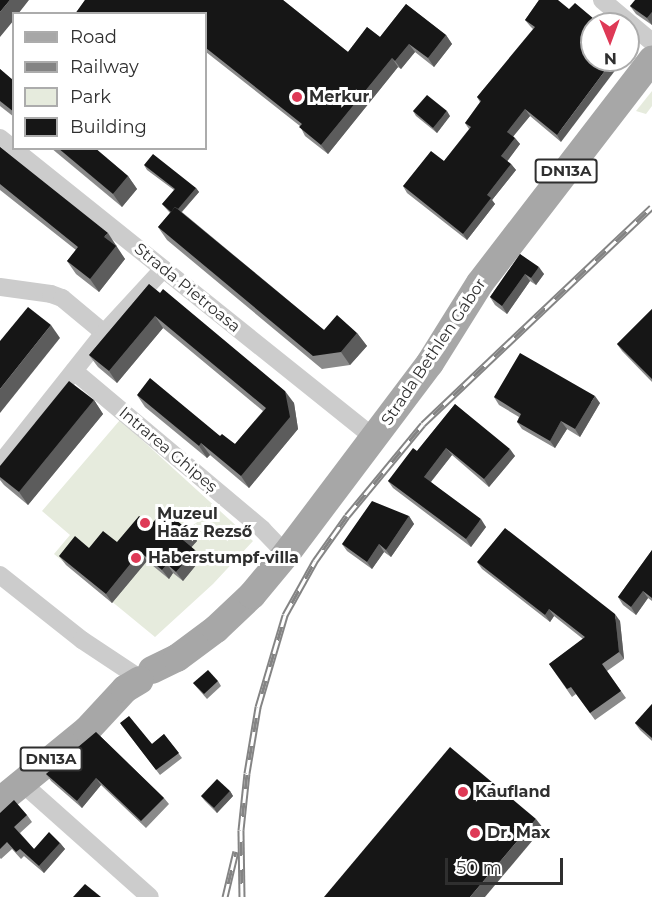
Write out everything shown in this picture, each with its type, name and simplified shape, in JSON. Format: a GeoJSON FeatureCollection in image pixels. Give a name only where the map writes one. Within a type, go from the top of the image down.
{"type":"FeatureCollection","features":[{"type":"Feature","properties":{"kind":"main road","name":"Strada Bethlen Gábor"},"geometry":{"type":"LineString","coordinates":[[148,678],[216,629],[252,595],[286,554],[430,363],[480,283],[652,60]]}},
{"type":"Feature","properties":{"kind":"main road","name":"DN13A"},"geometry":{"type":"LineString","coordinates":[[0,801],[101,717],[134,701],[148,678]]}},
{"type":"Feature","properties":{"kind":"street"},"geometry":{"type":"LineString","coordinates":[[602,0],[652,42]]}},
{"type":"Feature","properties":{"kind":"street","name":"Strada Pietroasa"},"geometry":{"type":"LineString","coordinates":[[0,138],[12,148]]}},
{"type":"Feature","properties":{"kind":"street","name":"Strada Pietroasa"},"geometry":{"type":"LineString","coordinates":[[15,150],[375,438]]}},
{"type":"Feature","properties":{"kind":"street"},"geometry":{"type":"LineString","coordinates":[[0,464],[104,333],[163,269]]}},
{"type":"Feature","properties":{"kind":"street"},"geometry":{"type":"LineString","coordinates":[[0,287],[51,294],[62,298],[104,333]]}},
{"type":"Feature","properties":{"kind":"street","name":"Intrarea Ghipeș"},"geometry":{"type":"LineString","coordinates":[[74,371],[262,529],[286,554]]}},
{"type":"Feature","properties":{"kind":"street"},"geometry":{"type":"LineString","coordinates":[[0,575],[82,640],[115,662],[148,678]]}},
{"type":"Feature","properties":{"kind":"street"},"geometry":{"type":"LineString","coordinates":[[22,783],[150,897]]}},
{"type":"Feature","properties":{"kind":"green space"},"geometry":{"type":"Polygon","coordinates":[[[652,91],[652,106],[646,114],[636,111],[652,91]]]}},
{"type":"Feature","properties":{"kind":"green space","name":"Muzeul Haáz Rezső"},"geometry":{"type":"Polygon","coordinates":[[[120,420],[253,541],[213,584],[155,637],[54,554],[70,535],[42,511],[120,420]]]}},
{"type":"Feature","properties":{"kind":"building"},"geometry":{"type":"Polygon","coordinates":[[[0,0],[10,0],[0,12],[0,0]]]}},
{"type":"Feature","properties":{"kind":"building","name":"Merkur"},"geometry":{"type":"Polygon","coordinates":[[[85,0],[283,0],[348,52],[367,27],[380,37],[406,4],[446,35],[428,58],[409,44],[395,61],[392,58],[321,145],[299,127],[302,124],[207,49],[207,12],[76,12],[85,0]]]}},
{"type":"Feature","properties":{"kind":"building"},"geometry":{"type":"Polygon","coordinates":[[[539,0],[558,0],[569,9],[575,3],[586,12],[580,12],[580,72],[604,72],[557,135],[525,109],[507,132],[515,138],[501,156],[511,164],[487,195],[491,198],[463,234],[403,186],[431,151],[444,161],[471,127],[465,123],[481,101],[477,97],[535,27],[525,20],[539,0]]]}},
{"type":"Feature","properties":{"kind":"building"},"geometry":{"type":"Polygon","coordinates":[[[635,0],[652,0],[652,12],[647,18],[630,6],[635,0]]]}},
{"type":"Feature","properties":{"kind":"building"},"geometry":{"type":"Polygon","coordinates":[[[0,69],[12,79],[12,110],[0,101],[0,69]]]}},
{"type":"Feature","properties":{"kind":"building"},"geometry":{"type":"Polygon","coordinates":[[[427,95],[447,111],[433,128],[413,111],[427,95]]]}},
{"type":"Feature","properties":{"kind":"building"},"geometry":{"type":"Polygon","coordinates":[[[0,147],[108,233],[104,237],[116,246],[90,279],[67,261],[78,247],[0,184],[0,147]]]}},
{"type":"Feature","properties":{"kind":"building"},"geometry":{"type":"Polygon","coordinates":[[[60,150],[97,150],[128,176],[113,194],[60,150]]]}},
{"type":"Feature","properties":{"kind":"building"},"geometry":{"type":"Polygon","coordinates":[[[153,154],[196,188],[178,209],[175,207],[171,212],[162,204],[175,189],[144,165],[153,154]]]}},
{"type":"Feature","properties":{"kind":"building"},"geometry":{"type":"Polygon","coordinates":[[[175,207],[324,330],[337,315],[357,333],[341,352],[313,356],[158,227],[175,207]]]}},
{"type":"Feature","properties":{"kind":"building"},"geometry":{"type":"Polygon","coordinates":[[[520,254],[539,267],[531,278],[525,274],[502,306],[490,297],[520,254]]]}},
{"type":"Feature","properties":{"kind":"building"},"geometry":{"type":"Polygon","coordinates":[[[149,284],[160,293],[163,289],[285,391],[290,417],[241,476],[201,443],[199,446],[137,395],[150,378],[220,436],[222,434],[235,444],[266,408],[155,316],[109,371],[89,355],[149,284]]]}},
{"type":"Feature","properties":{"kind":"building"},"geometry":{"type":"Polygon","coordinates":[[[28,307],[51,325],[0,389],[0,341],[28,307]]]}},
{"type":"Feature","properties":{"kind":"building"},"geometry":{"type":"Polygon","coordinates":[[[652,309],[652,379],[617,344],[652,309]]]}},
{"type":"Feature","properties":{"kind":"building"},"geometry":{"type":"Polygon","coordinates":[[[520,353],[595,396],[575,429],[561,421],[550,441],[517,422],[521,414],[494,397],[520,353]]]}},
{"type":"Feature","properties":{"kind":"building"},"geometry":{"type":"Polygon","coordinates":[[[69,381],[94,400],[19,492],[0,477],[0,466],[69,381]]]}},
{"type":"Feature","properties":{"kind":"building"},"geometry":{"type":"Polygon","coordinates":[[[455,404],[510,449],[484,479],[446,448],[424,477],[481,519],[466,539],[388,481],[413,448],[417,451],[455,404]]]}},
{"type":"Feature","properties":{"kind":"building"},"geometry":{"type":"Polygon","coordinates":[[[372,501],[409,516],[386,550],[379,544],[367,562],[342,544],[372,501]]]}},
{"type":"Feature","properties":{"kind":"building","name":"Haberstumpf-villa"},"geometry":{"type":"Polygon","coordinates":[[[163,510],[190,531],[183,540],[195,550],[176,572],[167,564],[162,570],[140,552],[106,594],[59,556],[75,536],[89,548],[103,531],[117,542],[139,516],[151,525],[163,510]]]}},
{"type":"Feature","properties":{"kind":"building"},"geometry":{"type":"Polygon","coordinates":[[[505,528],[615,614],[619,652],[602,664],[621,691],[590,713],[571,687],[567,689],[549,664],[585,637],[549,609],[545,615],[477,562],[505,528]]]}},
{"type":"Feature","properties":{"kind":"building"},"geometry":{"type":"Polygon","coordinates":[[[652,550],[652,598],[643,591],[631,607],[618,597],[652,550]]]}},
{"type":"Feature","properties":{"kind":"building"},"geometry":{"type":"Polygon","coordinates":[[[208,670],[218,681],[204,694],[193,683],[208,670]]]}},
{"type":"Feature","properties":{"kind":"building"},"geometry":{"type":"Polygon","coordinates":[[[652,704],[652,738],[635,723],[652,704]]]}},
{"type":"Feature","properties":{"kind":"building"},"geometry":{"type":"Polygon","coordinates":[[[129,716],[152,744],[164,734],[179,753],[156,770],[120,723],[129,716]]]}},
{"type":"Feature","properties":{"kind":"building"},"geometry":{"type":"Polygon","coordinates":[[[96,732],[164,798],[141,821],[96,778],[77,801],[46,774],[96,732]]]}},
{"type":"Feature","properties":{"kind":"building","name":"Kaufland"},"geometry":{"type":"Polygon","coordinates":[[[450,747],[536,819],[470,897],[324,897],[450,747]]]}},
{"type":"Feature","properties":{"kind":"building"},"geometry":{"type":"Polygon","coordinates":[[[217,779],[230,791],[214,808],[201,796],[217,779]]]}},
{"type":"Feature","properties":{"kind":"building"},"geometry":{"type":"Polygon","coordinates":[[[14,800],[27,815],[14,827],[34,849],[49,832],[60,843],[39,866],[20,849],[16,852],[7,842],[0,849],[0,813],[14,800]]]}},
{"type":"Feature","properties":{"kind":"building"},"geometry":{"type":"Polygon","coordinates":[[[85,884],[101,897],[73,897],[85,884]]]}},
{"type":"Feature","properties":{"kind":"railway"},"geometry":{"type":"LineString","coordinates":[[242,897],[241,830],[247,773],[258,707],[285,615],[315,561],[347,516],[423,424],[652,207]]}},
{"type":"Feature","properties":{"kind":"railway"},"geometry":{"type":"LineString","coordinates":[[225,897],[236,851]]}},
{"type":"Feature","properties":{"kind":"place","name":"Merkur"},"geometry":{"type":"Point","coordinates":[297,97]}},
{"type":"Feature","properties":{"kind":"place","name":"Muzeul Haáz Rezső"},"geometry":{"type":"Point","coordinates":[145,523]}},
{"type":"Feature","properties":{"kind":"place","name":"Haberstumpf-villa"},"geometry":{"type":"Point","coordinates":[136,558]}},
{"type":"Feature","properties":{"kind":"place","name":"Kaufland"},"geometry":{"type":"Point","coordinates":[463,792]}},
{"type":"Feature","properties":{"kind":"place","name":"Dr. Max"},"geometry":{"type":"Point","coordinates":[475,833]}}]}
